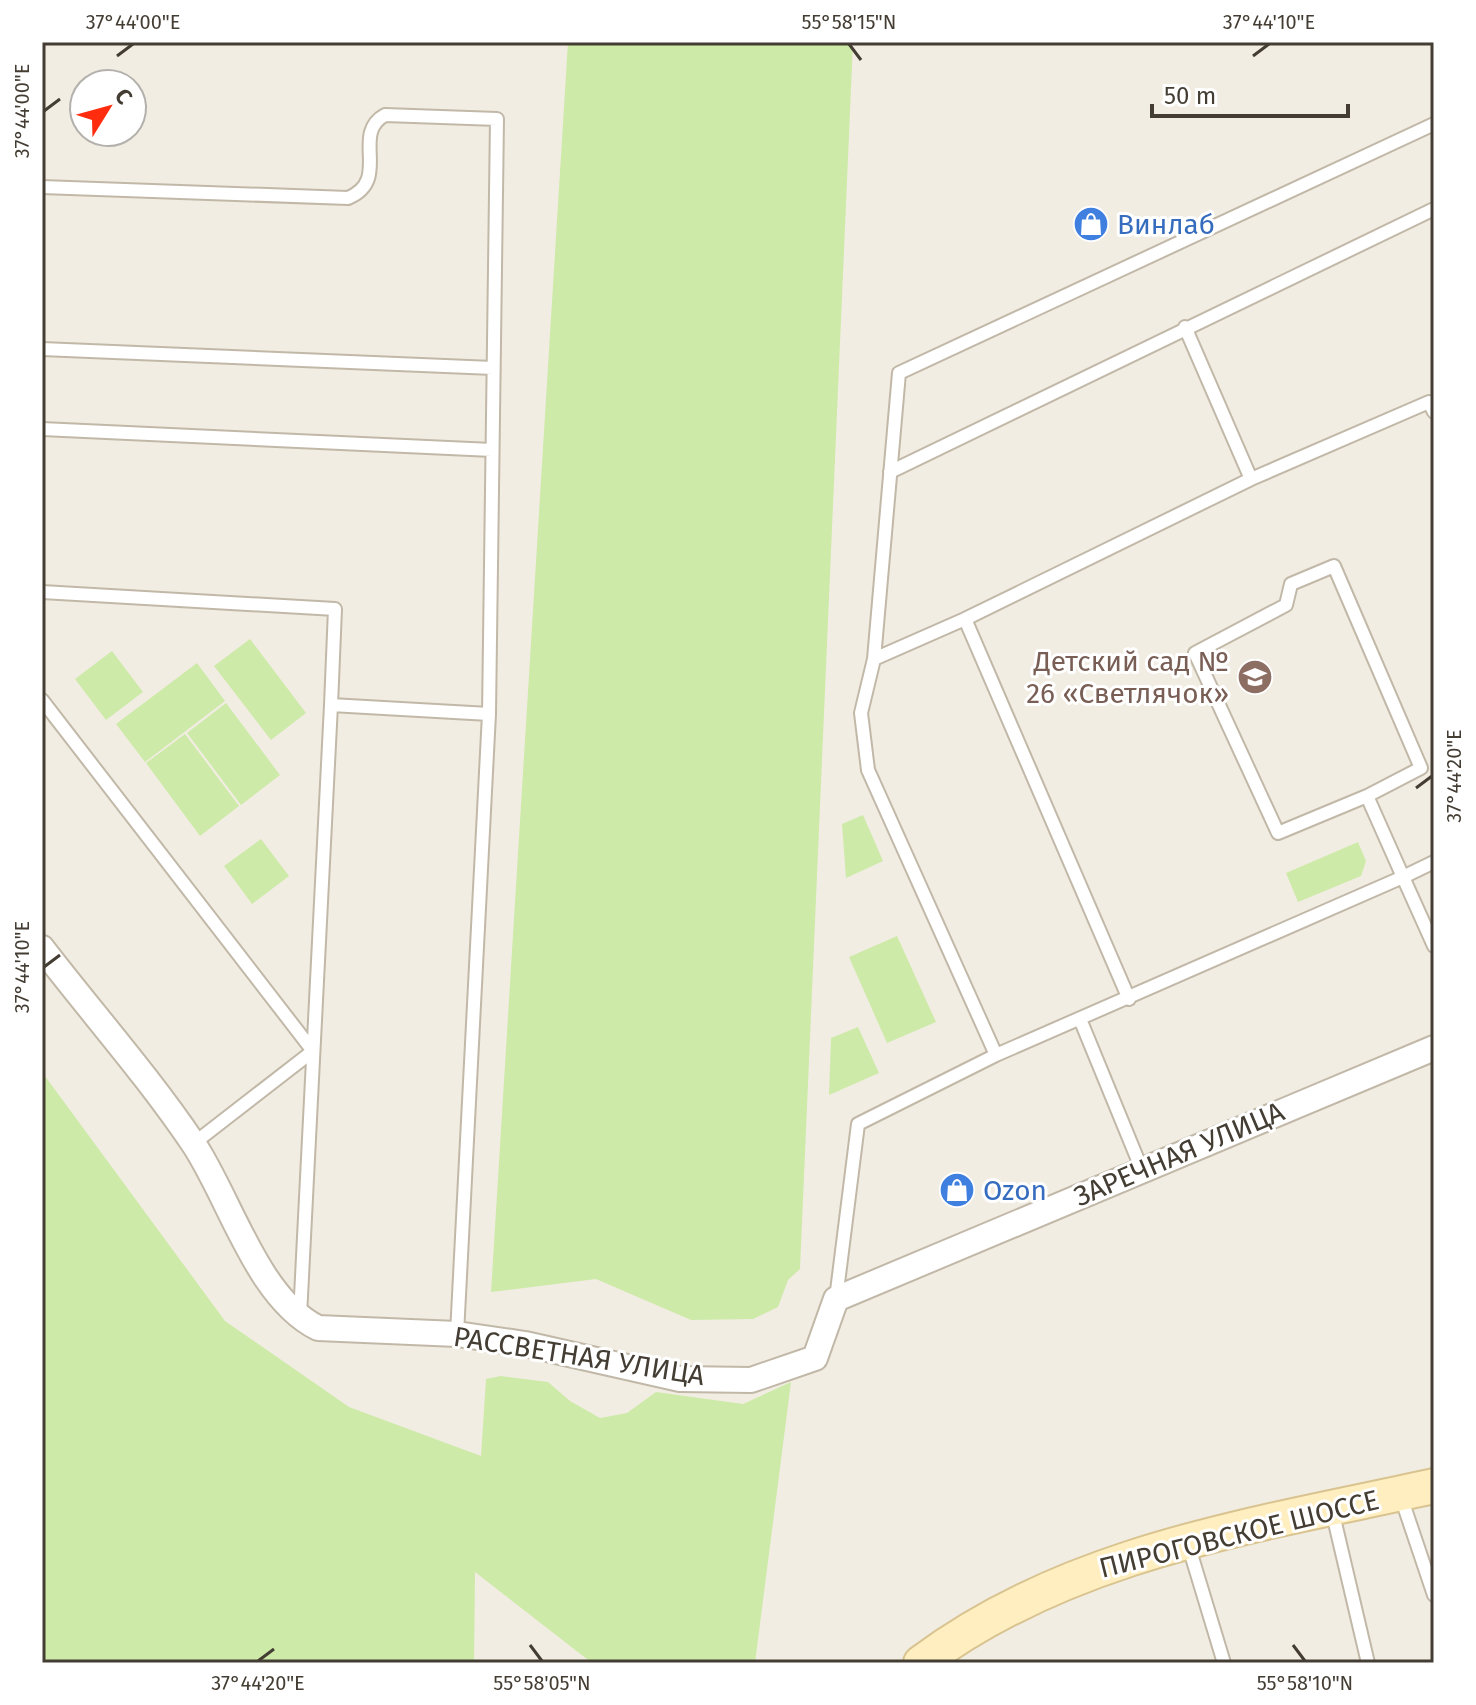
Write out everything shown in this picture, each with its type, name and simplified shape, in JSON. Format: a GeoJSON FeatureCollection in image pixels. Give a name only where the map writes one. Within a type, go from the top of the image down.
{"type":"FeatureCollection","features":[{"type":"Feature","properties":{"kind":"main road","name":"ПИРОГОВСКОЕ ШОССЕ"},"geometry":{"type":"LineString","coordinates":[[921,1663],[982,1624],[1068,1581],[1134,1555],[1434,1486]]}},
{"type":"Feature","properties":{"kind":"street"},"geometry":{"type":"LineString","coordinates":[[42,948],[193,1144],[274,1291],[299,1319]]}},
{"type":"Feature","properties":{"kind":"street","name":"ЗАРЕЧНАЯ УЛИЦА"},"geometry":{"type":"LineString","coordinates":[[836,1299],[1434,1048]]}},
{"type":"Feature","properties":{"kind":"street","name":"РАССВЕТНАЯ УЛИЦА"},"geometry":{"type":"LineString","coordinates":[[299,1319],[318,1328],[336,1330],[457,1334],[525,1344],[680,1379],[751,1380],[815,1358],[836,1299]]}},
{"type":"Feature","properties":{"kind":"lane"},"geometry":{"type":"LineString","coordinates":[[42,187],[348,198],[362,192],[369,181],[370,130],[376,120],[385,115],[497,119],[489,714],[457,1334]]}},
{"type":"Feature","properties":{"kind":"lane"},"geometry":{"type":"LineString","coordinates":[[996,1055],[868,770],[861,713],[874,659],[899,373],[1434,124]]}},
{"type":"Feature","properties":{"kind":"lane"},"geometry":{"type":"LineString","coordinates":[[890,472],[1434,209]]}},
{"type":"Feature","properties":{"kind":"lane"},"geometry":{"type":"LineString","coordinates":[[1185,327],[1251,479]]}},
{"type":"Feature","properties":{"kind":"lane"},"geometry":{"type":"LineString","coordinates":[[42,349],[493,368]]}},
{"type":"Feature","properties":{"kind":"lane"},"geometry":{"type":"LineString","coordinates":[[874,659],[965,619],[1251,479],[1429,402],[1434,412]]}},
{"type":"Feature","properties":{"kind":"lane"},"geometry":{"type":"LineString","coordinates":[[42,429],[492,450]]}},
{"type":"Feature","properties":{"kind":"lane"},"geometry":{"type":"LineString","coordinates":[[1334,566],[1421,768],[1367,796],[1278,833],[1195,653],[1286,605],[1291,584],[1334,566]]}},
{"type":"Feature","properties":{"kind":"lane"},"geometry":{"type":"LineString","coordinates":[[42,592],[335,609],[299,1319]]}},
{"type":"Feature","properties":{"kind":"lane"},"geometry":{"type":"LineString","coordinates":[[965,619],[1129,999]]}},
{"type":"Feature","properties":{"kind":"lane"},"geometry":{"type":"LineString","coordinates":[[42,700],[313,1051]]}},
{"type":"Feature","properties":{"kind":"lane"},"geometry":{"type":"LineString","coordinates":[[331,705],[489,714]]}},
{"type":"Feature","properties":{"kind":"lane"},"geometry":{"type":"LineString","coordinates":[[1367,796],[1434,946]]}},
{"type":"Feature","properties":{"kind":"lane"},"geometry":{"type":"LineString","coordinates":[[836,1299],[858,1124],[996,1055],[1434,862]]}},
{"type":"Feature","properties":{"kind":"lane"},"geometry":{"type":"LineString","coordinates":[[1080,1019],[1142,1170]]}},
{"type":"Feature","properties":{"kind":"lane"},"geometry":{"type":"LineString","coordinates":[[193,1144],[313,1051]]}},
{"type":"Feature","properties":{"kind":"lane"},"geometry":{"type":"LineString","coordinates":[[1401,1494],[1434,1595]]}},
{"type":"Feature","properties":{"kind":"lane"},"geometry":{"type":"LineString","coordinates":[[1332,1509],[1368,1663]]}},
{"type":"Feature","properties":{"kind":"lane"},"geometry":{"type":"LineString","coordinates":[[1187,1541],[1224,1663]]}},
{"type":"Feature","properties":{"kind":"green space"},"geometry":{"type":"Polygon","coordinates":[[[568,42],[853,42],[800,1269],[788,1280],[778,1307],[753,1319],[691,1320],[596,1279],[491,1292],[568,42]]]}},
{"type":"Feature","properties":{"kind":"green space"},"geometry":{"type":"Polygon","coordinates":[[[250,639],[306,713],[271,740],[214,666],[250,639]]]}},
{"type":"Feature","properties":{"kind":"green space"},"geometry":{"type":"Polygon","coordinates":[[[112,651],[143,692],[106,720],[75,679],[112,651]]]}},
{"type":"Feature","properties":{"kind":"green space"},"geometry":{"type":"Polygon","coordinates":[[[197,663],[225,701],[145,762],[116,724],[197,663]]]}},
{"type":"Feature","properties":{"kind":"green space"},"geometry":{"type":"Polygon","coordinates":[[[226,703],[280,775],[241,805],[187,733],[226,703]]]}},
{"type":"Feature","properties":{"kind":"green space"},"geometry":{"type":"Polygon","coordinates":[[[185,734],[239,806],[200,836],[146,763],[185,734]]]}},
{"type":"Feature","properties":{"kind":"green space"},"geometry":{"type":"Polygon","coordinates":[[[863,815],[883,861],[846,878],[842,824],[863,815]]]}},
{"type":"Feature","properties":{"kind":"green space"},"geometry":{"type":"Polygon","coordinates":[[[261,839],[289,876],[252,904],[224,866],[261,839]]]}},
{"type":"Feature","properties":{"kind":"green space"},"geometry":{"type":"Polygon","coordinates":[[[1358,842],[1366,861],[1361,876],[1298,902],[1286,873],[1358,842]]]}},
{"type":"Feature","properties":{"kind":"green space"},"geometry":{"type":"Polygon","coordinates":[[[897,936],[936,1022],[887,1043],[849,957],[897,936]]]}},
{"type":"Feature","properties":{"kind":"green space"},"geometry":{"type":"Polygon","coordinates":[[[858,1027],[879,1073],[829,1095],[831,1038],[858,1027]]]}},
{"type":"Feature","properties":{"kind":"green space"},"geometry":{"type":"Polygon","coordinates":[[[42,1072],[225,1321],[349,1407],[481,1456],[486,1379],[501,1376],[548,1382],[570,1401],[600,1418],[627,1413],[656,1392],[743,1404],[791,1382],[755,1663],[592,1663],[475,1572],[474,1663],[42,1663],[42,1072]]]}},
{"type":"Feature","properties":{"kind":"place","name":"Винлаб"},"geometry":{"type":"Point","coordinates":[1091,224]}},
{"type":"Feature","properties":{"kind":"place","name":"Детский сад № 26 «Светлячок»"},"geometry":{"type":"Point","coordinates":[1255,677]}},
{"type":"Feature","properties":{"kind":"place","name":"Ozon"},"geometry":{"type":"Point","coordinates":[957,1190]}}]}
